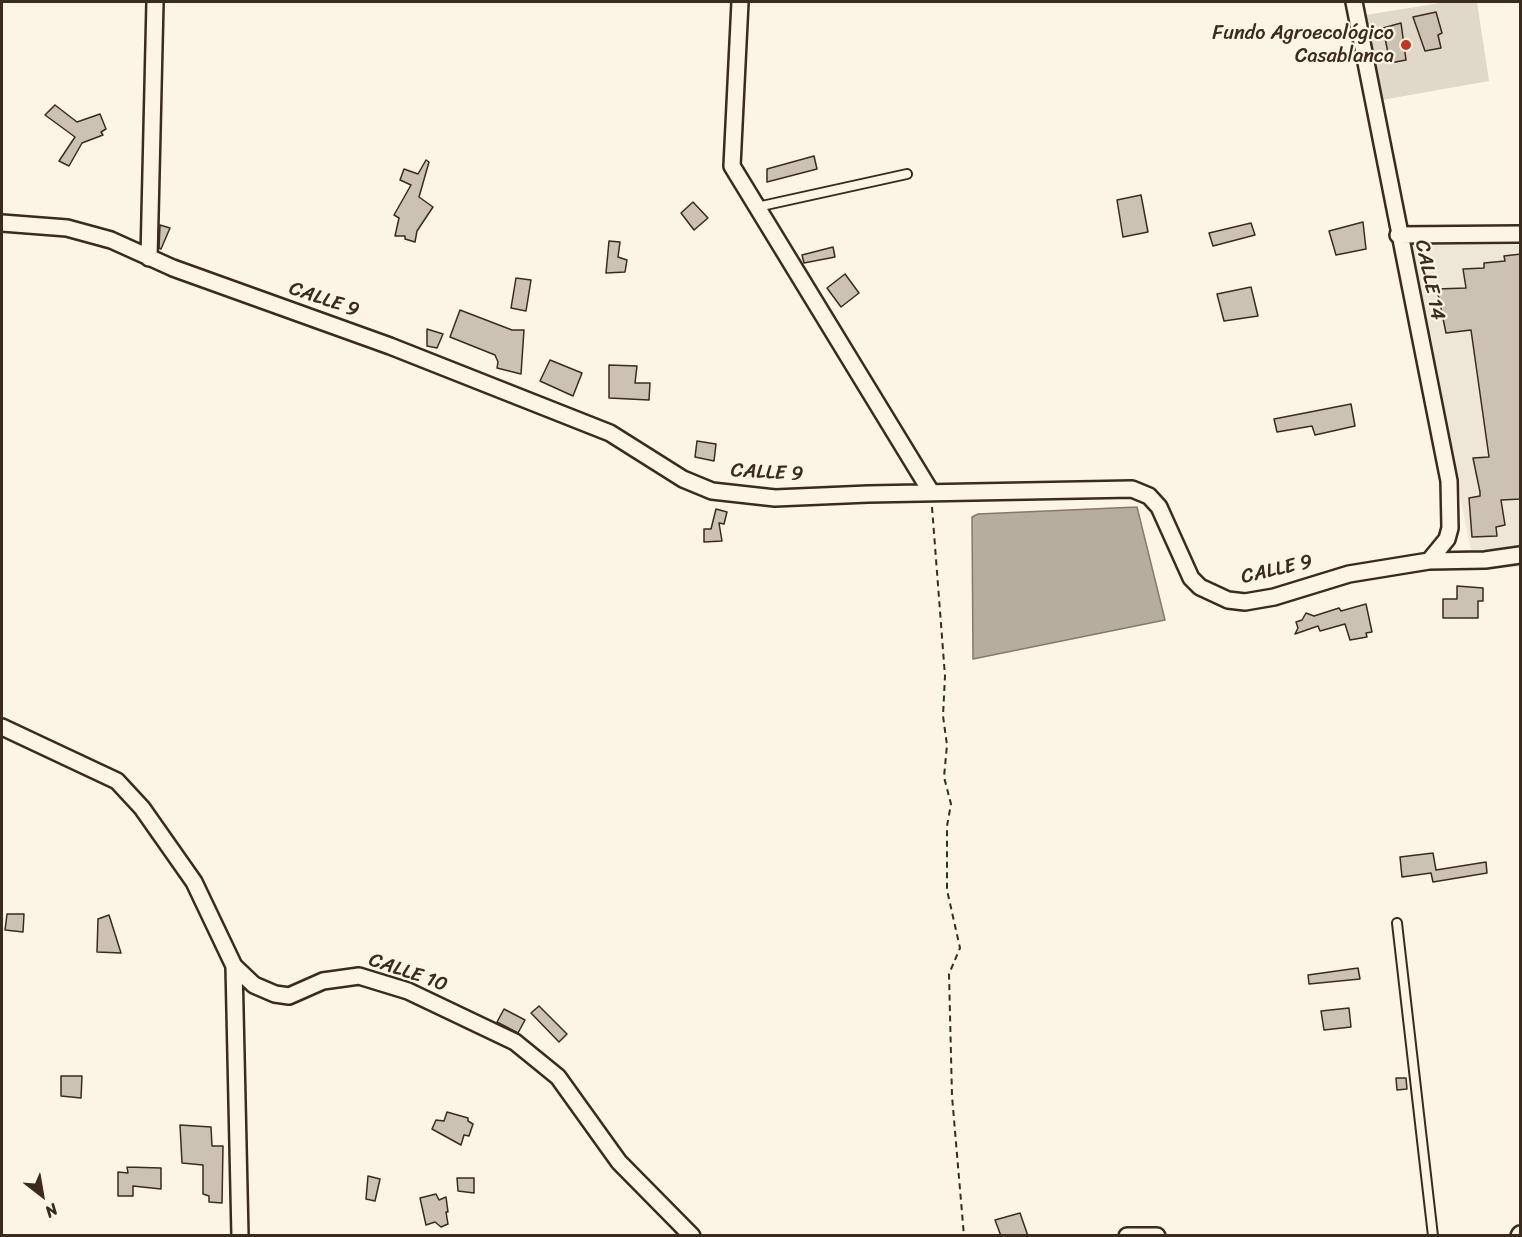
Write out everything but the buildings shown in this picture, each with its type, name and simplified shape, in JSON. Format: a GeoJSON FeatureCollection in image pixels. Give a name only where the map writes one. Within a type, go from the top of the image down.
{"type":"FeatureCollection","features":[{"type":"Feature","properties":{"kind":"street"},"geometry":{"type":"LineString","coordinates":[[149,258],[155,2]]}},
{"type":"Feature","properties":{"kind":"street"},"geometry":{"type":"LineString","coordinates":[[740,2],[731,159],[755,207],[930,492]]}},
{"type":"Feature","properties":{"kind":"street","name":"CALLE 14"},"geometry":{"type":"LineString","coordinates":[[1354,2],[1451,505],[1447,539],[1429,561]]}},
{"type":"Feature","properties":{"kind":"street","name":"CALLE 9"},"geometry":{"type":"LineString","coordinates":[[2,223],[87,231],[149,258],[390,345],[610,433],[683,479],[712,491],[775,498],[930,492],[1132,489],[1149,496],[1159,507],[1191,578],[1200,587],[1228,600],[1245,602],[1274,597],[1349,574],[1429,561],[1485,560],[1521,555]]}},
{"type":"Feature","properties":{"kind":"street"},"geometry":{"type":"LineString","coordinates":[[1398,235],[1521,234]]}},
{"type":"Feature","properties":{"kind":"street","name":"CALLE 10"},"geometry":{"type":"LineString","coordinates":[[2,727],[117,780],[142,808],[194,882],[234,966],[254,985],[275,994],[289,996],[323,981],[359,976],[408,992],[515,1042],[558,1077],[619,1162],[692,1236]]}},
{"type":"Feature","properties":{"kind":"street"},"geometry":{"type":"LineString","coordinates":[[234,966],[240,1236]]}},
{"type":"Feature","properties":{"kind":"street"},"geometry":{"type":"LineString","coordinates":[[1127,1236],[1157,1236]]}},
{"type":"Feature","properties":{"kind":"lane"},"geometry":{"type":"LineString","coordinates":[[755,207],[907,174]]}},
{"type":"Feature","properties":{"kind":"lane"},"geometry":{"type":"LineString","coordinates":[[1397,923],[1433,1236]]}},
{"type":"Feature","properties":{"kind":"path"},"geometry":{"type":"LineString","coordinates":[[930,492],[945,676],[944,777],[951,804],[947,826],[947,890],[960,948],[949,974],[952,1096],[964,1236]]}},
{"type":"Feature","properties":{"kind":"shaded area"},"geometry":{"type":"Polygon","coordinates":[[[1446,2],[1477,2],[1489,81],[1382,100],[1366,15],[1446,2]]]}},
{"type":"Feature","properties":{"kind":"shaded area"},"geometry":{"type":"Polygon","coordinates":[[[1409,245],[1520,245],[1520,567],[1475,570],[1409,245]]]}},
{"type":"Feature","properties":{"kind":"shaded area"},"geometry":{"type":"Polygon","coordinates":[[[1137,507],[1165,620],[973,659],[972,517],[978,514],[1137,507]]]}},
{"type":"Feature","properties":{"kind":"place","name":"Fundo Agroecológico Casablanca"},"geometry":{"type":"Point","coordinates":[1406,45]}}]}
